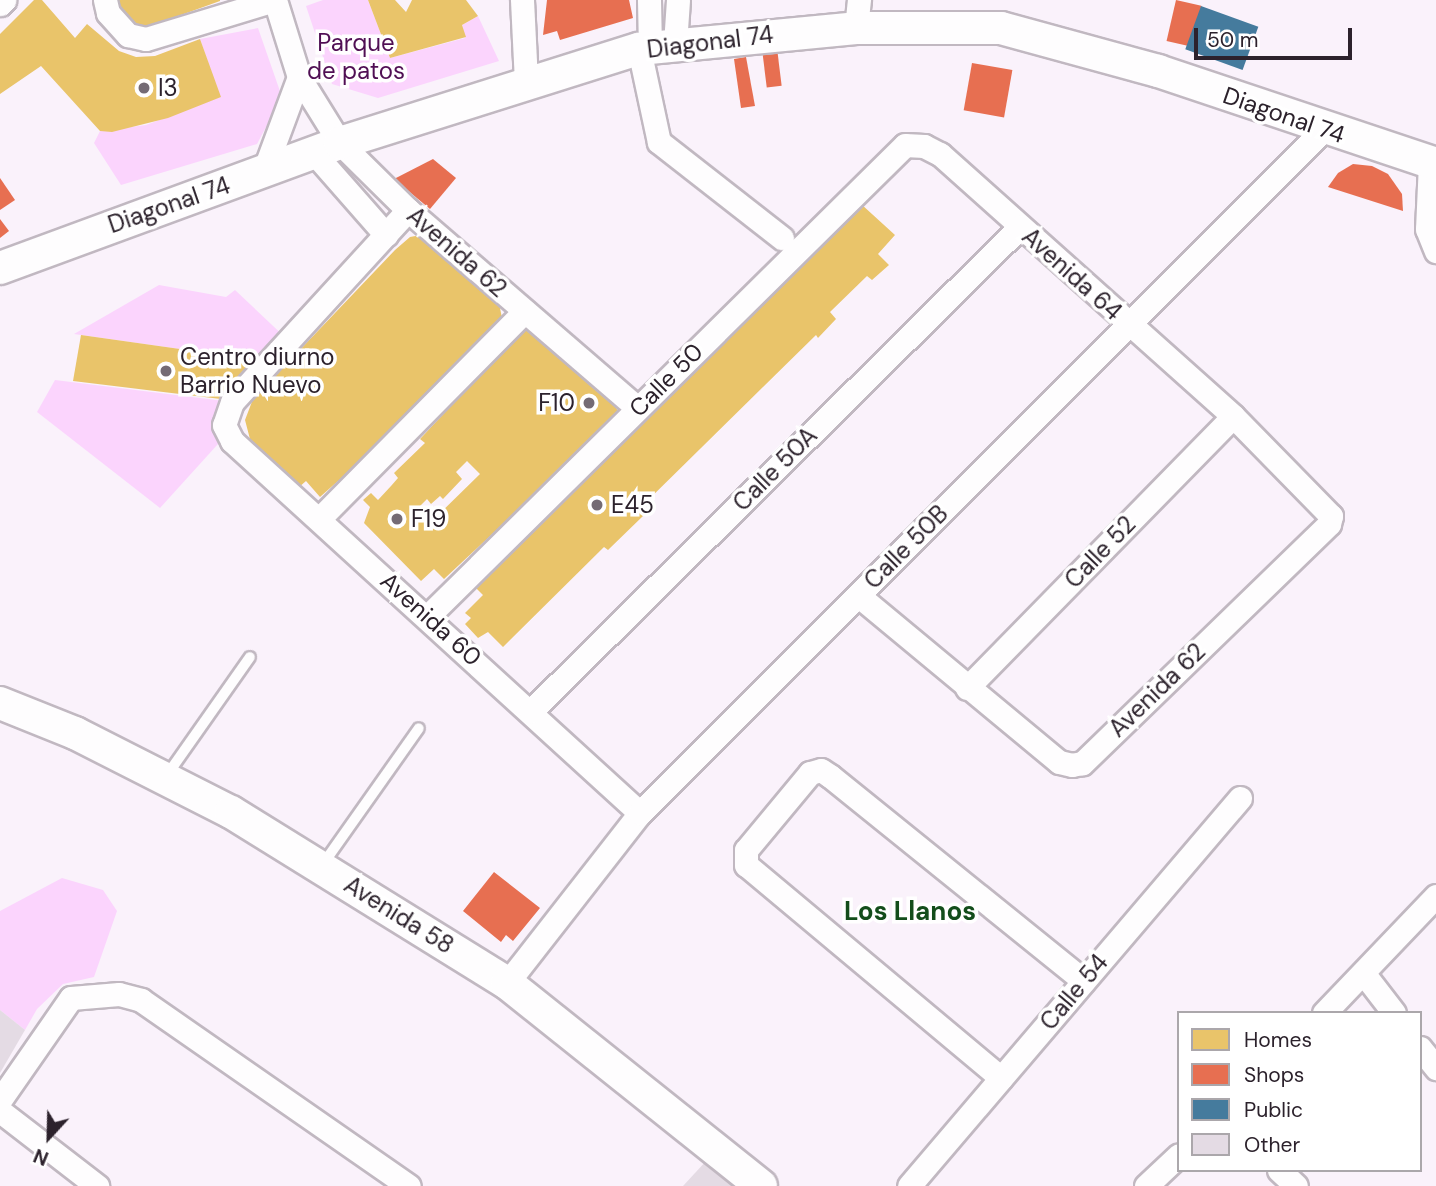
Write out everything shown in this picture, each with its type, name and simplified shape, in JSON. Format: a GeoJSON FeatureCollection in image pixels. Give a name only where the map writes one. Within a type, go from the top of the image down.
{"type":"FeatureCollection","features":[{"type":"Feature","properties":{"kind":"street"},"geometry":{"type":"LineString","coordinates":[[0,4],[4,0]]}},
{"type":"Feature","properties":{"kind":"street"},"geometry":{"type":"LineString","coordinates":[[105,0],[108,13],[128,35],[146,39],[274,0]]}},
{"type":"Feature","properties":{"kind":"street","name":"Avenida 62"},"geometry":{"type":"LineString","coordinates":[[274,0],[299,77],[327,148],[386,235]]}},
{"type":"Feature","properties":{"kind":"street"},"geometry":{"type":"LineString","coordinates":[[522,0],[526,83]]}},
{"type":"Feature","properties":{"kind":"street"},"geometry":{"type":"LineString","coordinates":[[649,0],[655,47],[659,142],[782,238]]}},
{"type":"Feature","properties":{"kind":"street"},"geometry":{"type":"LineString","coordinates":[[655,47],[678,0]]}},
{"type":"Feature","properties":{"kind":"street","name":"Diagonal 74"},"geometry":{"type":"LineString","coordinates":[[0,268],[327,148],[526,83],[655,47],[858,14],[1001,28],[1158,71],[1324,130],[1433,164]]}},
{"type":"Feature","properties":{"kind":"street"},"geometry":{"type":"LineString","coordinates":[[264,172],[299,77]]}},
{"type":"Feature","properties":{"kind":"street","name":"Calle 50B"},"geometry":{"type":"LineString","coordinates":[[507,983],[640,813],[1324,130]]}},
{"type":"Feature","properties":{"kind":"street","name":"Avenida 64"},"geometry":{"type":"LineString","coordinates":[[905,145],[924,146],[940,155],[1233,416]]}},
{"type":"Feature","properties":{"kind":"street","name":"Calle 50"},"geometry":{"type":"LineString","coordinates":[[428,616],[905,145]]}},
{"type":"Feature","properties":{"kind":"street","name":"Avenida 62"},"geometry":{"type":"LineString","coordinates":[[327,148],[408,210],[637,408]]}},
{"type":"Feature","properties":{"kind":"street"},"geometry":{"type":"LineString","coordinates":[[1433,164],[1427,229],[1436,251]]}},
{"type":"Feature","properties":{"kind":"street"},"geometry":{"type":"LineString","coordinates":[[386,235],[408,210]]}},
{"type":"Feature","properties":{"kind":"street","name":"Calle 50A"},"geometry":{"type":"LineString","coordinates":[[531,711],[1020,227]]}},
{"type":"Feature","properties":{"kind":"street","name":"Avenida 60"},"geometry":{"type":"LineString","coordinates":[[386,235],[232,402],[224,425],[232,441],[428,616],[640,813]]}},
{"type":"Feature","properties":{"kind":"street"},"geometry":{"type":"LineString","coordinates":[[320,518],[525,311]]}},
{"type":"Feature","properties":{"kind":"street","name":"Avenida 62"},"geometry":{"type":"LineString","coordinates":[[858,595],[1059,762],[1082,763],[1329,524],[1328,507],[1233,416]]}},
{"type":"Feature","properties":{"kind":"street","name":"Calle 52"},"geometry":{"type":"LineString","coordinates":[[967,688],[1233,416]]}},
{"type":"Feature","properties":{"kind":"street","name":"Avenida 58"},"geometry":{"type":"LineString","coordinates":[[0,703],[166,777],[321,866],[507,983],[761,1186]]}},
{"type":"Feature","properties":{"kind":"street"},"geometry":{"type":"LineString","coordinates":[[1001,1078],[746,865],[746,850],[810,773],[821,770],[1084,981]]}},
{"type":"Feature","properties":{"kind":"street","name":"Calle 54"},"geometry":{"type":"LineString","coordinates":[[909,1186],[1240,798]]}},
{"type":"Feature","properties":{"kind":"street"},"geometry":{"type":"LineString","coordinates":[[1326,1011],[1435,898]]}},
{"type":"Feature","properties":{"kind":"street"},"geometry":{"type":"LineString","coordinates":[[1364,974],[1392,1011]]}},
{"type":"Feature","properties":{"kind":"street"},"geometry":{"type":"LineString","coordinates":[[0,1100],[71,998],[119,994],[141,1000],[409,1186]]}},
{"type":"Feature","properties":{"kind":"street"},"geometry":{"type":"LineString","coordinates":[[1422,1050],[1436,1068]]}},
{"type":"Feature","properties":{"kind":"street"},"geometry":{"type":"LineString","coordinates":[[0,1111],[97,1186]]}},
{"type":"Feature","properties":{"kind":"street"},"geometry":{"type":"LineString","coordinates":[[1146,1186],[1177,1157]]}},
{"type":"Feature","properties":{"kind":"street"},"geometry":{"type":"LineString","coordinates":[[1281,1172],[1296,1186]]}},
{"type":"Feature","properties":{"kind":"lane"},"geometry":{"type":"LineString","coordinates":[[166,777],[250,657]]}},
{"type":"Feature","properties":{"kind":"lane"},"geometry":{"type":"LineString","coordinates":[[321,866],[419,728]]}},
{"type":"Feature","properties":{"kind":"green space","name":"Parque de patos"},"geometry":{"type":"Polygon","coordinates":[[[323,0],[368,0],[390,58],[465,38],[462,25],[478,16],[499,61],[378,98],[332,84],[306,6],[323,0]]]}},
{"type":"Feature","properties":{"kind":"green space"},"geometry":{"type":"Polygon","coordinates":[[[258,28],[282,97],[257,144],[121,185],[94,143],[100,131],[146,125],[220,97],[200,39],[258,28]]]}},
{"type":"Feature","properties":{"kind":"green space"},"geometry":{"type":"Polygon","coordinates":[[[159,285],[226,297],[235,290],[289,341],[265,361],[74,334],[159,285]]]}},
{"type":"Feature","properties":{"kind":"green space"},"geometry":{"type":"Polygon","coordinates":[[[55,380],[232,402],[228,433],[160,508],[37,412],[55,380]]]}},
{"type":"Feature","properties":{"kind":"green space"},"geometry":{"type":"Polygon","coordinates":[[[62,878],[103,890],[117,911],[94,977],[63,984],[37,1009],[25,1030],[0,1010],[0,911],[62,878]]]}},
{"type":"Feature","properties":{"kind":"building: Homes"},"geometry":{"type":"Polygon","coordinates":[[[34,0],[42,0],[75,38],[87,24],[119,51],[136,57],[155,56],[200,39],[221,97],[168,118],[112,132],[100,131],[41,66],[0,94],[0,34],[34,0]]]}},
{"type":"Feature","properties":{"kind":"building: Homes"},"geometry":{"type":"Polygon","coordinates":[[[118,0],[220,1],[142,29],[120,12],[118,0]]]}},
{"type":"Feature","properties":{"kind":"building: Homes"},"geometry":{"type":"Polygon","coordinates":[[[368,0],[395,0],[406,12],[412,0],[466,0],[478,16],[462,25],[466,37],[390,58],[368,0]]]}},
{"type":"Feature","properties":{"kind":"building: Homes"},"geometry":{"type":"Polygon","coordinates":[[[861,204],[895,235],[878,254],[889,265],[872,280],[867,276],[830,312],[836,319],[818,338],[816,335],[638,510],[643,516],[608,550],[604,547],[503,647],[488,632],[478,638],[465,624],[471,618],[465,613],[483,595],[474,586],[861,204]]]}},
{"type":"Feature","properties":{"kind":"building: Homes"},"geometry":{"type":"Polygon","coordinates":[[[426,234],[498,298],[502,318],[341,484],[338,481],[320,497],[306,481],[298,488],[251,443],[245,420],[253,399],[395,250],[410,237],[426,234]]]}},
{"type":"Feature","properties":{"kind":"building: Homes"},"geometry":{"type":"Polygon","coordinates":[[[522,330],[540,331],[613,397],[619,416],[444,579],[434,569],[421,581],[364,523],[370,507],[363,500],[371,493],[378,500],[398,478],[394,473],[425,443],[420,439],[522,330]],[[467,461],[456,472],[462,479],[443,499],[440,496],[431,504],[427,499],[416,510],[430,523],[480,474],[467,461]]]}},
{"type":"Feature","properties":{"kind":"building: Homes","name":"Centro diurno Barrio Nuevo"},"geometry":{"type":"Polygon","coordinates":[[[81,335],[265,361],[229,400],[73,381],[81,335]]]}},
{"type":"Feature","properties":{"kind":"building: Shops"},"geometry":{"type":"Polygon","coordinates":[[[547,0],[629,0],[633,18],[560,40],[557,31],[543,35],[547,0]]]}},
{"type":"Feature","properties":{"kind":"building: Shops"},"geometry":{"type":"Polygon","coordinates":[[[1176,0],[1201,6],[1192,47],[1167,41],[1176,0]]]}},
{"type":"Feature","properties":{"kind":"building: Shops"},"geometry":{"type":"Polygon","coordinates":[[[777,48],[782,86],[767,88],[762,50],[777,48]]]}},
{"type":"Feature","properties":{"kind":"building: Shops"},"geometry":{"type":"Polygon","coordinates":[[[746,57],[755,106],[741,108],[734,59],[746,57]]]}},
{"type":"Feature","properties":{"kind":"building: Shops"},"geometry":{"type":"Polygon","coordinates":[[[972,63],[1012,70],[1004,117],[964,110],[972,63]]]}},
{"type":"Feature","properties":{"kind":"building: Shops"},"geometry":{"type":"Polygon","coordinates":[[[433,159],[456,178],[430,209],[394,179],[433,159]]]}},
{"type":"Feature","properties":{"kind":"building: Shops"},"geometry":{"type":"Polygon","coordinates":[[[1353,164],[1372,166],[1388,174],[1402,194],[1403,211],[1328,187],[1338,173],[1353,164]]]}},
{"type":"Feature","properties":{"kind":"building: Shops"},"geometry":{"type":"Polygon","coordinates":[[[0,178],[15,200],[0,210],[0,178]]]}},
{"type":"Feature","properties":{"kind":"building: Shops"},"geometry":{"type":"Polygon","coordinates":[[[0,219],[9,231],[0,238],[0,219]]]}},
{"type":"Feature","properties":{"kind":"building: Shops"},"geometry":{"type":"Polygon","coordinates":[[[494,872],[540,908],[513,941],[506,935],[501,942],[463,911],[494,872]]]}},
{"type":"Feature","properties":{"kind":"building: Public"},"geometry":{"type":"Polygon","coordinates":[[[1201,6],[1258,27],[1243,70],[1185,49],[1201,6]]]}},
{"type":"Feature","properties":{"kind":"building: Other"},"geometry":{"type":"Polygon","coordinates":[[[0,1010],[25,1030],[0,1073],[0,1010]]]}},
{"type":"Feature","properties":{"kind":"building: Other"},"geometry":{"type":"Polygon","coordinates":[[[707,1160],[739,1186],[683,1186],[707,1160]]]}},
{"type":"Feature","properties":{"kind":"place","name":"I3"},"geometry":{"type":"Point","coordinates":[144,88]}},
{"type":"Feature","properties":{"kind":"place","name":"Centro diurno Barrio Nuevo"},"geometry":{"type":"Point","coordinates":[166,371]}},
{"type":"Feature","properties":{"kind":"place","name":"F10"},"geometry":{"type":"Point","coordinates":[589,403]}},
{"type":"Feature","properties":{"kind":"place","name":"E45"},"geometry":{"type":"Point","coordinates":[597,505]}},
{"type":"Feature","properties":{"kind":"place","name":"F19"},"geometry":{"type":"Point","coordinates":[397,519]}},
{"type":"Feature","properties":{"kind":"district","name":"Los Llanos"},"geometry":{"type":"Point","coordinates":[910,912]}}]}
